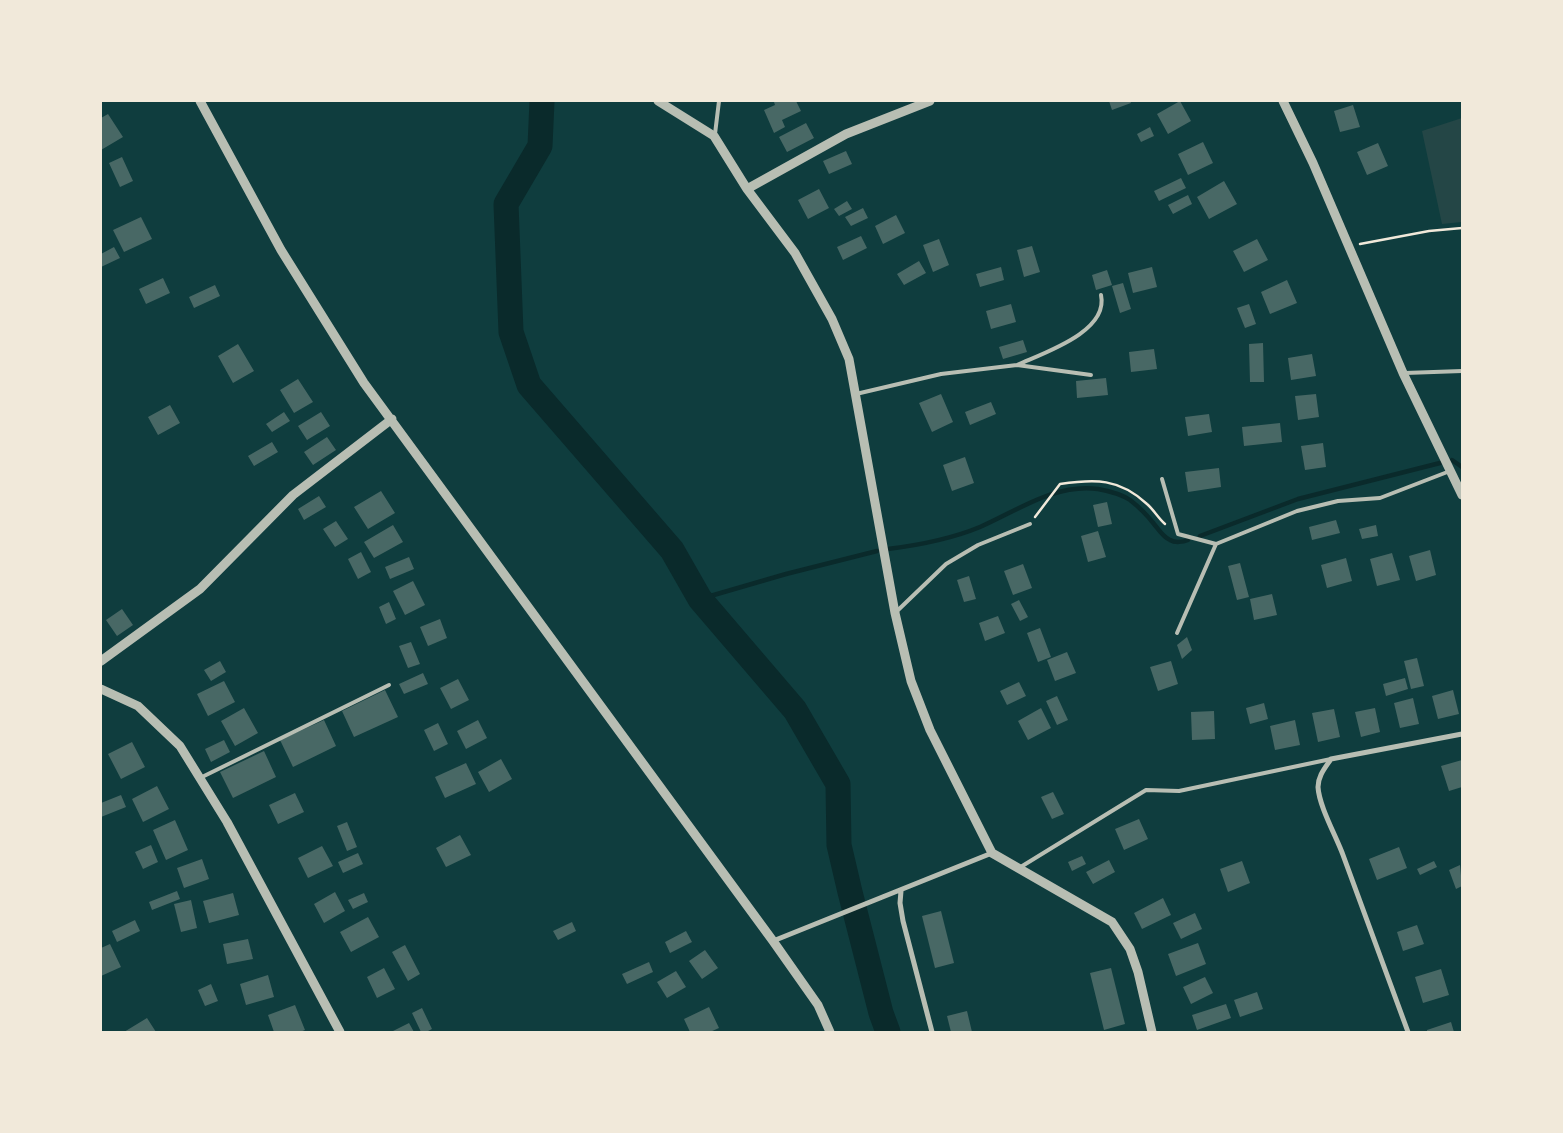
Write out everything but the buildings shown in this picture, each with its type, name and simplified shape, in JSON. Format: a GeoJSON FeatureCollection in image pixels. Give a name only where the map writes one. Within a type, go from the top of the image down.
{"type":"FeatureCollection","features":[{"type":"Feature","properties":{"kind":"street"},"geometry":{"type":"LineString","coordinates":[[200,101],[280,250],[364,383],[773,941],[818,1004],[830,1032]]}},
{"type":"Feature","properties":{"kind":"street"},"geometry":{"type":"LineString","coordinates":[[658,101],[714,136],[747,189],[795,253],[832,319],[849,359],[895,612],[911,681],[930,730],[992,853],[1112,922],[1130,950],[1138,972],[1152,1032]]}},
{"type":"Feature","properties":{"kind":"street"},"geometry":{"type":"LineString","coordinates":[[747,189],[846,134],[930,101]]}},
{"type":"Feature","properties":{"kind":"street"},"geometry":{"type":"LineString","coordinates":[[1283,101],[1313,163],[1403,373],[1462,495]]}},
{"type":"Feature","properties":{"kind":"street"},"geometry":{"type":"LineString","coordinates":[[101,661],[200,590],[293,495],[392,420]]}},
{"type":"Feature","properties":{"kind":"street"},"geometry":{"type":"LineString","coordinates":[[101,689],[138,706],[180,746],[227,822],[340,1032]]}},
{"type":"Feature","properties":{"kind":"street"},"geometry":{"type":"LineString","coordinates":[[1408,1032],[1318,786],[1321,774],[1331,759],[1462,734]]}},
{"type":"Feature","properties":{"kind":"street"},"geometry":{"type":"LineString","coordinates":[[773,941],[992,853]]}},
{"type":"Feature","properties":{"kind":"street"},"geometry":{"type":"LineString","coordinates":[[901,891],[900,903],[903,921],[932,1032]]}},
{"type":"Feature","properties":{"kind":"lane"},"geometry":{"type":"LineString","coordinates":[[714,136],[719,101]]}},
{"type":"Feature","properties":{"kind":"lane"},"geometry":{"type":"LineString","coordinates":[[1017,365],[1068,342],[1089,327],[1100,313],[1103,302],[1101,295]]}},
{"type":"Feature","properties":{"kind":"lane"},"geometry":{"type":"LineString","coordinates":[[856,394],[941,374],[1017,365],[1091,375]]}},
{"type":"Feature","properties":{"kind":"lane"},"geometry":{"type":"LineString","coordinates":[[1403,373],[1462,371]]}},
{"type":"Feature","properties":{"kind":"lane"},"geometry":{"type":"LineString","coordinates":[[1162,479],[1178,534],[1216,544],[1297,511],[1338,501],[1380,498],[1450,472]]}},
{"type":"Feature","properties":{"kind":"lane"},"geometry":{"type":"LineString","coordinates":[[895,612],[946,564],[978,545],[1030,524]]}},
{"type":"Feature","properties":{"kind":"lane"},"geometry":{"type":"LineString","coordinates":[[1176,633],[1216,544]]}},
{"type":"Feature","properties":{"kind":"lane"},"geometry":{"type":"LineString","coordinates":[[200,778],[389,685]]}},
{"type":"Feature","properties":{"kind":"lane"},"geometry":{"type":"LineString","coordinates":[[1019,868],[1146,790],[1179,791],[1331,759]]}},
{"type":"Feature","properties":{"kind":"path"},"geometry":{"type":"LineString","coordinates":[[1349,246],[1430,231],[1462,228]]}},
{"type":"Feature","properties":{"kind":"path"},"geometry":{"type":"LineString","coordinates":[[1030,524],[1060,484],[1086,480],[1111,482],[1131,492],[1148,504],[1160,520],[1178,534]]}},
{"type":"Feature","properties":{"kind":"shaded area"},"geometry":{"type":"Polygon","coordinates":[[[1462,118],[1462,222],[1442,224],[1422,131],[1462,118]]]}},
{"type":"Feature","properties":{"kind":"waterway"},"geometry":{"type":"LineString","coordinates":[[542,101],[540,146],[506,204],[511,332],[529,385],[672,550],[700,599],[795,710],[838,784],[839,845],[881,1013],[888,1032]]}},
{"type":"Feature","properties":{"kind":"waterway"},"geometry":{"type":"LineString","coordinates":[[1452,460],[1462,467]]}},
{"type":"Feature","properties":{"kind":"waterway"},"geometry":{"type":"LineString","coordinates":[[1200,536],[1298,499],[1440,463]]}},
{"type":"Feature","properties":{"kind":"waterway"},"geometry":{"type":"LineString","coordinates":[[888,549],[958,535],[1052,494],[1082,488],[1098,489],[1123,496],[1140,508],[1168,539],[1177,542],[1188,540]]}},
{"type":"Feature","properties":{"kind":"waterway"},"geometry":{"type":"LineString","coordinates":[[700,599],[786,574],[877,551]]}}]}
